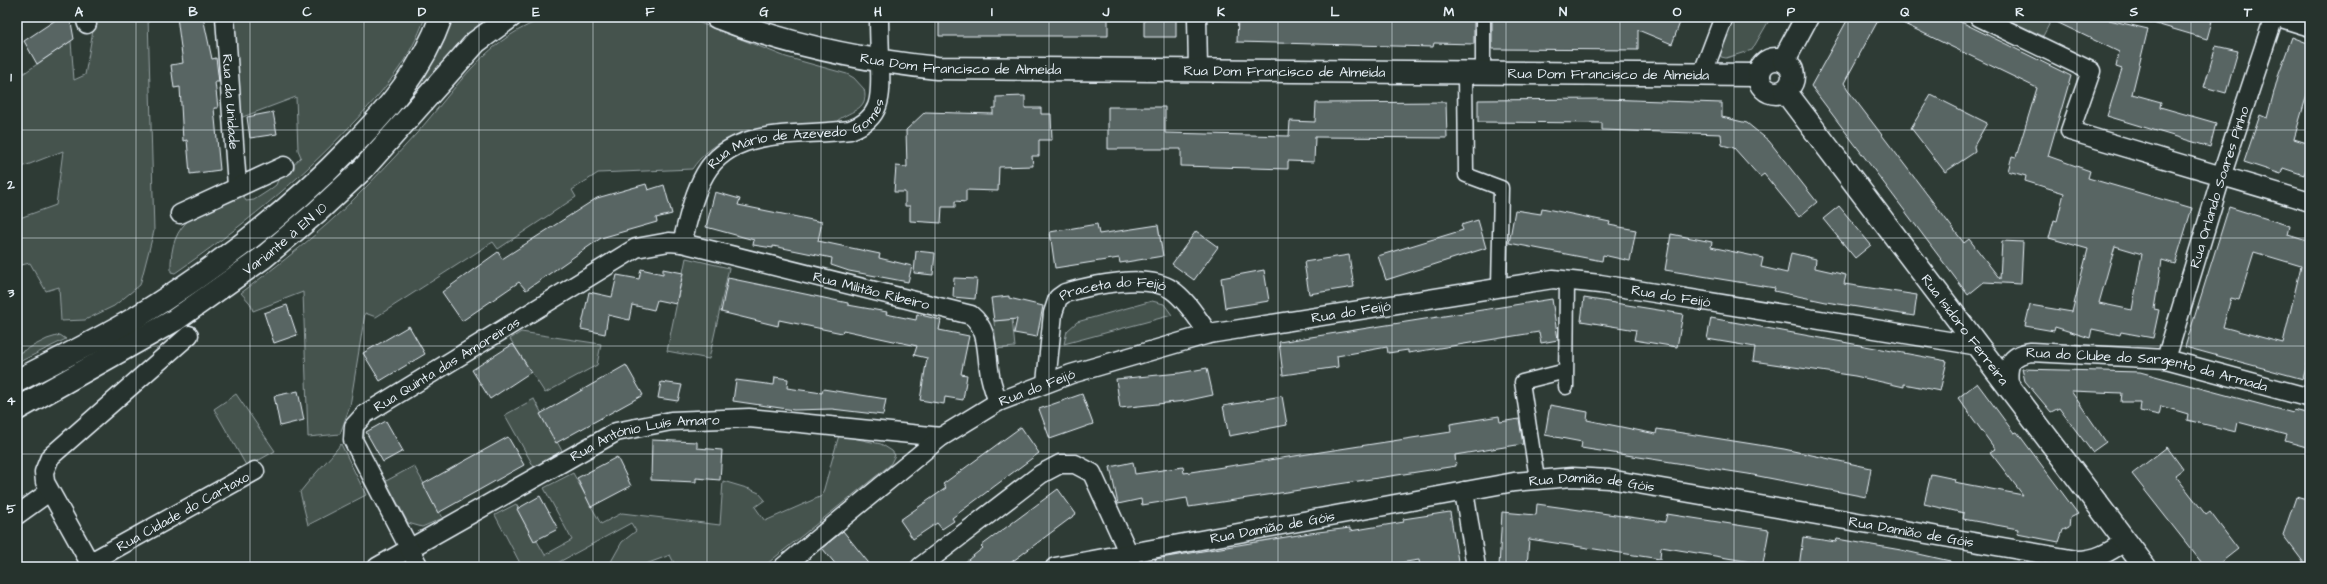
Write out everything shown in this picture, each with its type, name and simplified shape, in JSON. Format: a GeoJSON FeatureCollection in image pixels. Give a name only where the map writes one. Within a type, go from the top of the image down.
{"type":"FeatureCollection","features":[{"type":"Feature","properties":{"kind":"main road","name":"Variante à EN 10"},"geometry":{"type":"LineString","coordinates":[[17,382],[90,343],[157,304],[247,240],[296,199],[347,152],[397,96],[420,64],[441,17]]}},
{"type":"Feature","properties":{"kind":"main road","name":"Variante à EN 10"},"geometry":{"type":"LineString","coordinates":[[17,409],[175,320],[264,257],[318,211],[368,163],[476,42],[510,17]]}},
{"type":"Feature","properties":{"kind":"main road","name":"Rua Dom Francisco de Almeida"},"geometry":{"type":"LineString","coordinates":[[717,17],[811,47],[880,62],[937,68],[1198,69],[1759,75]]}},
{"type":"Feature","properties":{"kind":"main road","name":"Rua Dom Francisco de Almeida"},"geometry":{"type":"LineString","coordinates":[[744,17],[777,34],[811,47]]}},
{"type":"Feature","properties":{"kind":"main road"},"geometry":{"type":"LineString","coordinates":[[1784,60],[1807,17]]}},
{"type":"Feature","properties":{"kind":"main road"},"geometry":{"type":"LineString","coordinates":[[1770,59],[1784,60],[1792,69],[1794,76],[1793,82],[1785,92],[1773,93],[1767,91],[1760,81],[1759,75],[1764,63],[1770,59]]}},
{"type":"Feature","properties":{"kind":"main road","name":"Rua Isidoro Ferreira"},"geometry":{"type":"LineString","coordinates":[[1785,92],[2145,567]]}},
{"type":"Feature","properties":{"kind":"street","name":"Rua da Unidade"},"geometry":{"type":"LineString","coordinates":[[226,17],[237,186]]}},
{"type":"Feature","properties":{"kind":"street","name":"Rua Mário de Azevedo Gomes"},"geometry":{"type":"LineString","coordinates":[[682,243],[700,184],[706,173],[722,154],[739,143],[758,138],[842,131],[856,128],[873,115],[879,103],[879,17]]}},
{"type":"Feature","properties":{"kind":"street"},"geometry":{"type":"LineString","coordinates":[[1197,17],[1198,69]]}},
{"type":"Feature","properties":{"kind":"street"},"geometry":{"type":"LineString","coordinates":[[1483,17],[1474,72],[1466,175],[1501,188],[1500,287]]}},
{"type":"Feature","properties":{"kind":"street"},"geometry":{"type":"LineString","coordinates":[[1702,75],[1724,17]]}},
{"type":"Feature","properties":{"kind":"street"},"geometry":{"type":"LineString","coordinates":[[1979,17],[2091,71],[2070,131],[2221,177],[2310,202]]}},
{"type":"Feature","properties":{"kind":"street","name":"Rua Orlando Soares Pinho"},"geometry":{"type":"LineString","coordinates":[[2166,359],[2221,177],[2274,17]]}},
{"type":"Feature","properties":{"kind":"street"},"geometry":{"type":"LineString","coordinates":[[2278,17],[2310,27]]}},
{"type":"Feature","properties":{"kind":"street"},"geometry":{"type":"LineString","coordinates":[[180,214],[237,186],[284,166]]}},
{"type":"Feature","properties":{"kind":"street","name":"Rua Quinta das Amoreiras"},"geometry":{"type":"LineString","coordinates":[[419,567],[353,440],[354,426],[360,418],[630,251],[669,242],[682,243]]}},
{"type":"Feature","properties":{"kind":"street","name":"Rua Militão Ribeiro"},"geometry":{"type":"LineString","coordinates":[[682,243],[971,315],[983,328],[989,370],[998,402]]}},
{"type":"Feature","properties":{"kind":"street","name":"Praceta do Feijó"},"geometry":{"type":"LineString","coordinates":[[1046,383],[1053,313],[1058,298],[1065,293],[1137,280],[1160,283],[1173,290],[1183,300],[1209,334]]}},
{"type":"Feature","properties":{"kind":"street","name":"Rua do Feijó"},"geometry":{"type":"LineString","coordinates":[[783,567],[941,437],[998,402],[1099,364],[1209,334],[1500,287],[1553,280],[1600,284],[1979,346]]}},
{"type":"Feature","properties":{"kind":"street"},"geometry":{"type":"LineString","coordinates":[[1566,387],[1567,281]]}},
{"type":"Feature","properties":{"kind":"street"},"geometry":{"type":"LineString","coordinates":[[90,565],[44,482],[44,472],[50,457],[189,335]]}},
{"type":"Feature","properties":{"kind":"street","name":"Rua do Clube do Sargento da Armada"},"geometry":{"type":"LineString","coordinates":[[2009,386],[2010,364],[2021,353],[2166,359],[2310,398]]}},
{"type":"Feature","properties":{"kind":"street"},"geometry":{"type":"LineString","coordinates":[[1537,479],[1522,382],[1566,371]]}},
{"type":"Feature","properties":{"kind":"street","name":"Rua António Luís Amaro"},"geometry":{"type":"LineString","coordinates":[[377,567],[616,432],[671,420],[749,418],[941,437]]}},
{"type":"Feature","properties":{"kind":"street"},"geometry":{"type":"LineString","coordinates":[[920,567],[1041,474],[1060,464],[1075,464],[1092,473],[1129,560]]}},
{"type":"Feature","properties":{"kind":"street","name":"Rua Cidade do Cartaxo"},"geometry":{"type":"LineString","coordinates":[[90,565],[255,471]]}},
{"type":"Feature","properties":{"kind":"street","name":"Rua Damião de Góis"},"geometry":{"type":"LineString","coordinates":[[1055,567],[1129,560],[1464,491],[1537,479],[1572,477],[1609,479],[2077,560],[2090,560],[2102,556],[2126,541]]}},
{"type":"Feature","properties":{"kind":"street"},"geometry":{"type":"LineString","coordinates":[[1464,491],[1476,567]]}},
{"type":"Feature","properties":{"kind":"street"},"geometry":{"type":"LineString","coordinates":[[17,515],[50,492]]}},
{"type":"Feature","properties":{"kind":"shaded area"},"geometry":{"type":"Polygon","coordinates":[[[108,17],[148,17],[154,231],[140,285],[114,306],[85,320],[61,321],[59,287],[46,291],[30,263],[17,266],[17,219],[56,205],[63,151],[17,169],[17,78],[71,41],[74,80],[85,75],[95,19],[108,17]]]}},
{"type":"Feature","properties":{"kind":"shaded area"},"geometry":{"type":"Polygon","coordinates":[[[233,17],[425,17],[412,47],[385,88],[332,145],[268,203],[175,273],[171,272],[175,239],[190,219],[213,206],[242,194],[246,201],[254,200],[276,185],[280,175],[287,172],[301,157],[298,150],[296,97],[240,118],[233,17]]]}},
{"type":"Feature","properties":{"kind":"shaded area"},"geometry":{"type":"Polygon","coordinates":[[[453,17],[489,18],[457,45],[421,90],[349,169],[260,248],[164,316],[48,382],[46,377],[126,334],[417,87],[441,48],[453,17]]]}},
{"type":"Feature","properties":{"kind":"shaded area"},"geometry":{"type":"Polygon","coordinates":[[[550,17],[685,17],[786,57],[847,74],[854,78],[864,89],[864,102],[856,110],[836,122],[776,126],[738,134],[721,142],[706,153],[692,169],[598,173],[572,190],[576,197],[498,249],[493,242],[376,317],[365,313],[350,406],[340,434],[308,437],[303,292],[253,311],[250,303],[241,293],[314,236],[342,211],[408,142],[475,65],[491,50],[508,36],[528,25],[550,17]]]}},
{"type":"Feature","properties":{"kind":"shaded area"},"geometry":{"type":"Polygon","coordinates":[[[1734,17],[1771,17],[1752,50],[1726,58],[1721,57],[1720,51],[1734,17]]]}},
{"type":"Feature","properties":{"kind":"shaded area"},"geometry":{"type":"Polygon","coordinates":[[[2001,17],[2053,17],[2043,36],[2001,17]]]}},
{"type":"Feature","properties":{"kind":"shaded area"},"geometry":{"type":"Polygon","coordinates":[[[686,258],[729,268],[709,359],[667,351],[686,258]]]}},
{"type":"Feature","properties":{"kind":"shaded area"},"geometry":{"type":"Polygon","coordinates":[[[1152,301],[1164,304],[1172,315],[1064,344],[1067,331],[1077,322],[1152,301]]]}},
{"type":"Feature","properties":{"kind":"shaded area"},"geometry":{"type":"Polygon","coordinates":[[[1012,319],[1015,347],[996,349],[994,321],[1012,319]]]}},
{"type":"Feature","properties":{"kind":"shaded area"},"geometry":{"type":"Polygon","coordinates":[[[521,332],[601,344],[597,365],[545,393],[510,339],[521,332]]]}},
{"type":"Feature","properties":{"kind":"shaded area"},"geometry":{"type":"Polygon","coordinates":[[[60,335],[66,339],[17,363],[17,354],[47,339],[60,335]]]}},
{"type":"Feature","properties":{"kind":"shaded area"},"geometry":{"type":"Polygon","coordinates":[[[236,394],[275,451],[247,467],[214,409],[236,394]]]}},
{"type":"Feature","properties":{"kind":"shaded area"},"geometry":{"type":"Polygon","coordinates":[[[534,399],[562,451],[534,467],[505,415],[534,399]]]}},
{"type":"Feature","properties":{"kind":"shaded area"},"geometry":{"type":"Polygon","coordinates":[[[839,435],[881,444],[892,451],[895,455],[890,465],[763,567],[676,567],[670,555],[638,567],[608,567],[622,542],[636,531],[631,523],[550,567],[522,567],[495,515],[516,504],[545,555],[572,540],[544,488],[573,473],[601,524],[622,513],[720,525],[723,481],[759,493],[765,500],[755,507],[765,521],[822,496],[839,435]]]}},
{"type":"Feature","properties":{"kind":"shaded area"},"geometry":{"type":"Polygon","coordinates":[[[341,444],[366,495],[308,525],[300,492],[341,444]]]}},
{"type":"Feature","properties":{"kind":"shaded area"},"geometry":{"type":"Polygon","coordinates":[[[414,466],[443,518],[422,527],[408,523],[386,481],[414,466]]]}},
{"type":"Feature","properties":{"kind":"building"},"geometry":{"type":"Polygon","coordinates":[[[60,17],[70,17],[74,39],[37,64],[24,41],[60,17]]]}},
{"type":"Feature","properties":{"kind":"building"},"geometry":{"type":"Polygon","coordinates":[[[177,17],[203,17],[212,59],[216,58],[219,82],[215,82],[218,108],[214,108],[220,170],[190,174],[187,140],[183,141],[180,87],[174,88],[171,65],[183,63],[177,17]]]}},
{"type":"Feature","properties":{"kind":"building"},"geometry":{"type":"Polygon","coordinates":[[[939,17],[1108,17],[1108,36],[939,36],[939,17]]]}},
{"type":"Feature","properties":{"kind":"building"},"geometry":{"type":"Polygon","coordinates":[[[1144,17],[1176,17],[1176,37],[1144,37],[1144,17]]]}},
{"type":"Feature","properties":{"kind":"building"},"geometry":{"type":"Polygon","coordinates":[[[1238,17],[1474,17],[1474,44],[1434,43],[1433,47],[1237,42],[1238,17]]]}},
{"type":"Feature","properties":{"kind":"building"},"geometry":{"type":"Polygon","coordinates":[[[1492,17],[1682,17],[1672,44],[1638,30],[1638,50],[1492,49],[1492,17]]]}},
{"type":"Feature","properties":{"kind":"building"},"geometry":{"type":"Polygon","coordinates":[[[1849,17],[1880,17],[1844,83],[1850,93],[1964,243],[1969,239],[2000,279],[2002,241],[2023,242],[2021,284],[1984,282],[1968,295],[1811,86],[1849,17]]]}},
{"type":"Feature","properties":{"kind":"building"},"geometry":{"type":"Polygon","coordinates":[[[1890,17],[1951,17],[2071,76],[2048,156],[2090,171],[2088,178],[2192,208],[2175,264],[2162,260],[2154,309],[2159,310],[2153,338],[2121,332],[2120,335],[2092,329],[2090,338],[2055,327],[2054,331],[2025,326],[2030,305],[2072,312],[2088,249],[2049,238],[2054,220],[2057,221],[2064,193],[2025,181],[2026,176],[2008,171],[2012,156],[2016,157],[2037,88],[1890,17]],[[2115,246],[2099,303],[2132,310],[2142,254],[2115,246]]]}},
{"type":"Feature","properties":{"kind":"building"},"geometry":{"type":"Polygon","coordinates":[[[2046,17],[2111,17],[2109,20],[2148,29],[2132,94],[2161,102],[2160,107],[2216,123],[2210,147],[2107,116],[2122,69],[2116,67],[2119,52],[2046,17]]]}},
{"type":"Feature","properties":{"kind":"building"},"geometry":{"type":"Polygon","coordinates":[[[2146,17],[2200,17],[2212,21],[2207,39],[2146,21],[2146,17]]]}},
{"type":"Feature","properties":{"kind":"building"},"geometry":{"type":"Polygon","coordinates":[[[2292,37],[2310,44],[2310,84],[2294,139],[2310,144],[2310,158],[2304,175],[2283,168],[2281,174],[2244,162],[2260,115],[2267,118],[2279,73],[2292,37]]]}},
{"type":"Feature","properties":{"kind":"building"},"geometry":{"type":"Polygon","coordinates":[[[2216,46],[2238,51],[2226,93],[2204,87],[2216,46]]]}},
{"type":"Feature","properties":{"kind":"building"},"geometry":{"type":"Polygon","coordinates":[[[1931,95],[1987,123],[1974,146],[1975,152],[1945,172],[1911,128],[1931,95]]]}},
{"type":"Feature","properties":{"kind":"building"},"geometry":{"type":"Polygon","coordinates":[[[1025,96],[1025,108],[1041,108],[1041,114],[1051,114],[1052,140],[1039,140],[1039,156],[1032,156],[1033,166],[999,167],[998,191],[966,190],[966,202],[955,201],[955,207],[942,207],[941,223],[910,221],[910,206],[905,206],[905,192],[894,192],[896,166],[907,167],[906,130],[925,112],[993,114],[993,108],[996,108],[996,97],[1025,96]]]}},
{"type":"Feature","properties":{"kind":"building"},"geometry":{"type":"Polygon","coordinates":[[[1603,99],[1722,103],[1722,117],[1747,123],[1769,141],[1817,202],[1799,217],[1764,174],[1760,177],[1734,148],[1722,145],[1721,134],[1602,130],[1602,123],[1478,122],[1478,100],[1603,99]]]}},
{"type":"Feature","properties":{"kind":"building"},"geometry":{"type":"Polygon","coordinates":[[[1446,102],[1447,138],[1315,137],[1314,162],[1288,161],[1288,169],[1181,166],[1181,149],[1108,149],[1108,107],[1165,107],[1165,133],[1289,136],[1290,121],[1315,122],[1316,103],[1446,102]]]}},
{"type":"Feature","properties":{"kind":"building"},"geometry":{"type":"Polygon","coordinates":[[[273,112],[277,134],[250,138],[247,117],[273,112]]]}},
{"type":"Feature","properties":{"kind":"building"},"geometry":{"type":"Polygon","coordinates":[[[646,184],[648,190],[664,185],[672,214],[656,218],[657,222],[601,238],[526,290],[519,282],[462,321],[442,292],[498,252],[502,259],[597,198],[646,184]]]}},
{"type":"Feature","properties":{"kind":"building"},"geometry":{"type":"Polygon","coordinates":[[[715,192],[740,199],[738,205],[822,222],[818,241],[880,254],[879,258],[912,266],[908,282],[849,271],[831,265],[832,258],[773,246],[773,248],[753,245],[754,240],[706,227],[715,192]]]}},
{"type":"Feature","properties":{"kind":"building"},"geometry":{"type":"Polygon","coordinates":[[[1839,206],[1871,245],[1855,258],[1823,219],[1839,206]]]}},
{"type":"Feature","properties":{"kind":"building"},"geometry":{"type":"Polygon","coordinates":[[[2229,207],[2290,226],[2288,235],[2310,242],[2310,353],[2303,379],[2185,347],[2229,207]],[[2254,252],[2239,300],[2231,298],[2223,327],[2283,343],[2301,266],[2254,252]]]}},
{"type":"Feature","properties":{"kind":"building"},"geometry":{"type":"Polygon","coordinates":[[[1542,208],[1610,222],[1609,225],[1636,230],[1630,261],[1603,255],[1602,261],[1509,243],[1515,210],[1541,214],[1542,208]]]}},
{"type":"Feature","properties":{"kind":"building"},"geometry":{"type":"Polygon","coordinates":[[[1478,220],[1486,248],[1386,280],[1378,256],[1463,230],[1461,225],[1478,220]]]}},
{"type":"Feature","properties":{"kind":"building"},"geometry":{"type":"Polygon","coordinates":[[[1097,224],[1099,234],[1158,225],[1163,256],[1120,263],[1119,258],[1055,268],[1050,232],[1097,224]]]}},
{"type":"Feature","properties":{"kind":"building"},"geometry":{"type":"Polygon","coordinates":[[[1196,231],[1218,247],[1194,280],[1172,264],[1196,231]]]}},
{"type":"Feature","properties":{"kind":"building"},"geometry":{"type":"Polygon","coordinates":[[[1671,234],[1712,242],[1711,247],[1763,258],[1761,267],[1787,273],[1791,253],[1816,259],[1815,268],[1846,275],[1844,284],[1917,295],[1914,316],[1826,302],[1774,291],[1775,288],[1665,270],[1671,234]]]}},
{"type":"Feature","properties":{"kind":"building"},"geometry":{"type":"Polygon","coordinates":[[[916,251],[935,253],[933,275],[914,273],[916,251]]]}},
{"type":"Feature","properties":{"kind":"building"},"geometry":{"type":"Polygon","coordinates":[[[1349,255],[1354,287],[1309,294],[1304,262],[1349,255]]]}},
{"type":"Feature","properties":{"kind":"building"},"geometry":{"type":"Polygon","coordinates":[[[641,269],[663,274],[663,269],[683,273],[676,304],[657,300],[654,310],[632,305],[629,320],[608,315],[605,334],[581,329],[589,292],[612,297],[617,275],[639,279],[641,269]]]}},
{"type":"Feature","properties":{"kind":"building"},"geometry":{"type":"Polygon","coordinates":[[[1264,270],[1269,301],[1225,308],[1221,278],[1264,270]]]}},
{"type":"Feature","properties":{"kind":"building"},"geometry":{"type":"Polygon","coordinates":[[[728,278],[848,303],[848,305],[887,312],[886,314],[916,320],[917,314],[941,320],[939,330],[969,336],[961,374],[967,375],[963,400],[945,397],[944,404],[920,400],[927,358],[914,355],[917,346],[843,330],[842,333],[779,320],[778,326],[721,312],[728,278]]]}},
{"type":"Feature","properties":{"kind":"building"},"geometry":{"type":"Polygon","coordinates":[[[954,278],[977,279],[975,299],[953,297],[954,278]]]}},
{"type":"Feature","properties":{"kind":"building"},"geometry":{"type":"Polygon","coordinates":[[[1009,296],[1009,298],[1043,306],[1037,337],[1014,333],[1017,319],[994,321],[991,298],[1009,296]]]}},
{"type":"Feature","properties":{"kind":"building"},"geometry":{"type":"Polygon","coordinates":[[[1584,298],[1683,314],[1677,347],[1634,340],[1636,330],[1581,321],[1584,298]]]}},
{"type":"Feature","properties":{"kind":"building"},"geometry":{"type":"Polygon","coordinates":[[[1552,299],[1558,340],[1541,343],[1539,332],[1408,353],[1408,350],[1388,353],[1387,347],[1337,356],[1338,367],[1283,375],[1279,342],[1552,299]]]}},
{"type":"Feature","properties":{"kind":"building"},"geometry":{"type":"Polygon","coordinates":[[[287,305],[297,335],[274,343],[264,313],[287,305]]]}},
{"type":"Feature","properties":{"kind":"building"},"geometry":{"type":"Polygon","coordinates":[[[1711,318],[1947,361],[1940,391],[1904,384],[1904,387],[1855,376],[1753,361],[1755,347],[1707,339],[1711,318]]]}},
{"type":"Feature","properties":{"kind":"building"},"geometry":{"type":"Polygon","coordinates":[[[409,326],[425,354],[380,381],[363,353],[409,326]]]}},
{"type":"Feature","properties":{"kind":"building"},"geometry":{"type":"Polygon","coordinates":[[[513,344],[531,372],[490,399],[472,370],[513,344]]]}},
{"type":"Feature","properties":{"kind":"building"},"geometry":{"type":"Polygon","coordinates":[[[626,365],[643,395],[556,443],[540,414],[626,365]]]}},
{"type":"Feature","properties":{"kind":"building"},"geometry":{"type":"Polygon","coordinates":[[[1207,368],[1213,395],[1185,401],[1120,408],[1116,379],[1180,373],[1207,368]]]}},
{"type":"Feature","properties":{"kind":"building"},"geometry":{"type":"Polygon","coordinates":[[[2022,369],[2140,372],[2293,413],[2294,410],[2310,414],[2310,448],[2285,441],[2287,435],[2238,422],[2236,432],[2187,420],[2188,414],[2161,406],[2159,415],[2140,411],[2141,402],[2121,402],[2122,393],[2071,391],[2106,442],[2092,452],[2059,408],[2051,412],[2025,381],[2022,369]]]}},
{"type":"Feature","properties":{"kind":"building"},"geometry":{"type":"Polygon","coordinates":[[[775,377],[788,379],[787,388],[822,393],[823,389],[886,399],[883,415],[832,409],[794,410],[733,401],[736,380],[774,385],[775,377]]]}},
{"type":"Feature","properties":{"kind":"building"},"geometry":{"type":"Polygon","coordinates":[[[661,382],[682,385],[678,401],[658,398],[661,382]]]}},
{"type":"Feature","properties":{"kind":"building"},"geometry":{"type":"Polygon","coordinates":[[[1977,383],[2014,433],[2017,432],[2078,514],[2070,518],[2069,527],[2063,530],[2059,542],[2017,534],[2018,529],[1963,519],[1964,513],[1924,504],[1931,474],[1955,479],[1954,482],[2023,495],[1990,452],[1995,449],[1958,398],[1977,383]]]}},
{"type":"Feature","properties":{"kind":"building"},"geometry":{"type":"Polygon","coordinates":[[[298,391],[304,420],[280,426],[274,396],[298,391]]]}},
{"type":"Feature","properties":{"kind":"building"},"geometry":{"type":"Polygon","coordinates":[[[1082,394],[1093,424],[1050,439],[1039,409],[1082,394]]]}},
{"type":"Feature","properties":{"kind":"building"},"geometry":{"type":"Polygon","coordinates":[[[1282,396],[1287,425],[1229,436],[1223,406],[1282,396]]]}},
{"type":"Feature","properties":{"kind":"building"},"geometry":{"type":"Polygon","coordinates":[[[1550,405],[1588,412],[1587,420],[1656,434],[1657,429],[1702,436],[1784,449],[1871,468],[1866,497],[1748,474],[1581,448],[1582,442],[1545,435],[1550,405]]]}},
{"type":"Feature","properties":{"kind":"building"},"geometry":{"type":"Polygon","coordinates":[[[1499,416],[1500,422],[1519,419],[1523,444],[1455,455],[1456,466],[1189,507],[1187,498],[1142,505],[1141,499],[1118,504],[1110,467],[1133,462],[1135,474],[1183,467],[1184,473],[1451,432],[1450,424],[1499,416]]]}},
{"type":"Feature","properties":{"kind":"building"},"geometry":{"type":"Polygon","coordinates":[[[386,421],[403,451],[383,462],[366,432],[386,421]]]}},
{"type":"Feature","properties":{"kind":"building"},"geometry":{"type":"Polygon","coordinates":[[[1021,427],[1039,453],[952,518],[954,521],[942,529],[937,523],[913,539],[900,520],[946,488],[943,484],[1021,427]]]}},
{"type":"Feature","properties":{"kind":"building"},"geometry":{"type":"Polygon","coordinates":[[[508,437],[524,465],[438,513],[423,484],[508,437]]]}},
{"type":"Feature","properties":{"kind":"building"},"geometry":{"type":"Polygon","coordinates":[[[652,440],[697,442],[697,448],[722,450],[720,480],[696,478],[696,482],[651,480],[652,440]]]}},
{"type":"Feature","properties":{"kind":"building"},"geometry":{"type":"Polygon","coordinates":[[[2167,447],[2183,469],[2175,475],[2206,515],[2210,512],[2238,549],[2215,567],[2205,567],[2132,474],[2167,447]]]}},
{"type":"Feature","properties":{"kind":"building"},"geometry":{"type":"Polygon","coordinates":[[[617,457],[631,486],[591,507],[577,478],[617,457]]]}},
{"type":"Feature","properties":{"kind":"building"},"geometry":{"type":"Polygon","coordinates":[[[1058,489],[1076,514],[1005,567],[959,567],[983,548],[981,546],[1058,489]]]}},
{"type":"Feature","properties":{"kind":"building"},"geometry":{"type":"Polygon","coordinates":[[[540,496],[558,529],[534,541],[517,509],[540,496]]]}},
{"type":"Feature","properties":{"kind":"building"},"geometry":{"type":"Polygon","coordinates":[[[2296,497],[2310,501],[2310,567],[2307,567],[2283,535],[2296,497]]]}},
{"type":"Feature","properties":{"kind":"building"},"geometry":{"type":"Polygon","coordinates":[[[1537,504],[1665,522],[1667,514],[1769,530],[1763,564],[1661,547],[1660,559],[1529,539],[1527,567],[1499,567],[1502,512],[1536,515],[1537,504]]]}},
{"type":"Feature","properties":{"kind":"building"},"geometry":{"type":"Polygon","coordinates":[[[1450,512],[1459,567],[1420,567],[1419,560],[1373,567],[1156,567],[1155,559],[1310,533],[1350,528],[1350,531],[1404,522],[1403,519],[1450,512]]]}},
{"type":"Feature","properties":{"kind":"building"},"geometry":{"type":"Polygon","coordinates":[[[843,531],[872,567],[838,567],[822,548],[843,531]]]}},
{"type":"Feature","properties":{"kind":"building"},"geometry":{"type":"Polygon","coordinates":[[[1803,537],[1836,542],[1837,539],[1901,550],[1950,561],[1950,567],[1851,567],[1829,563],[1829,567],[1799,567],[1803,537]]]}}]}
